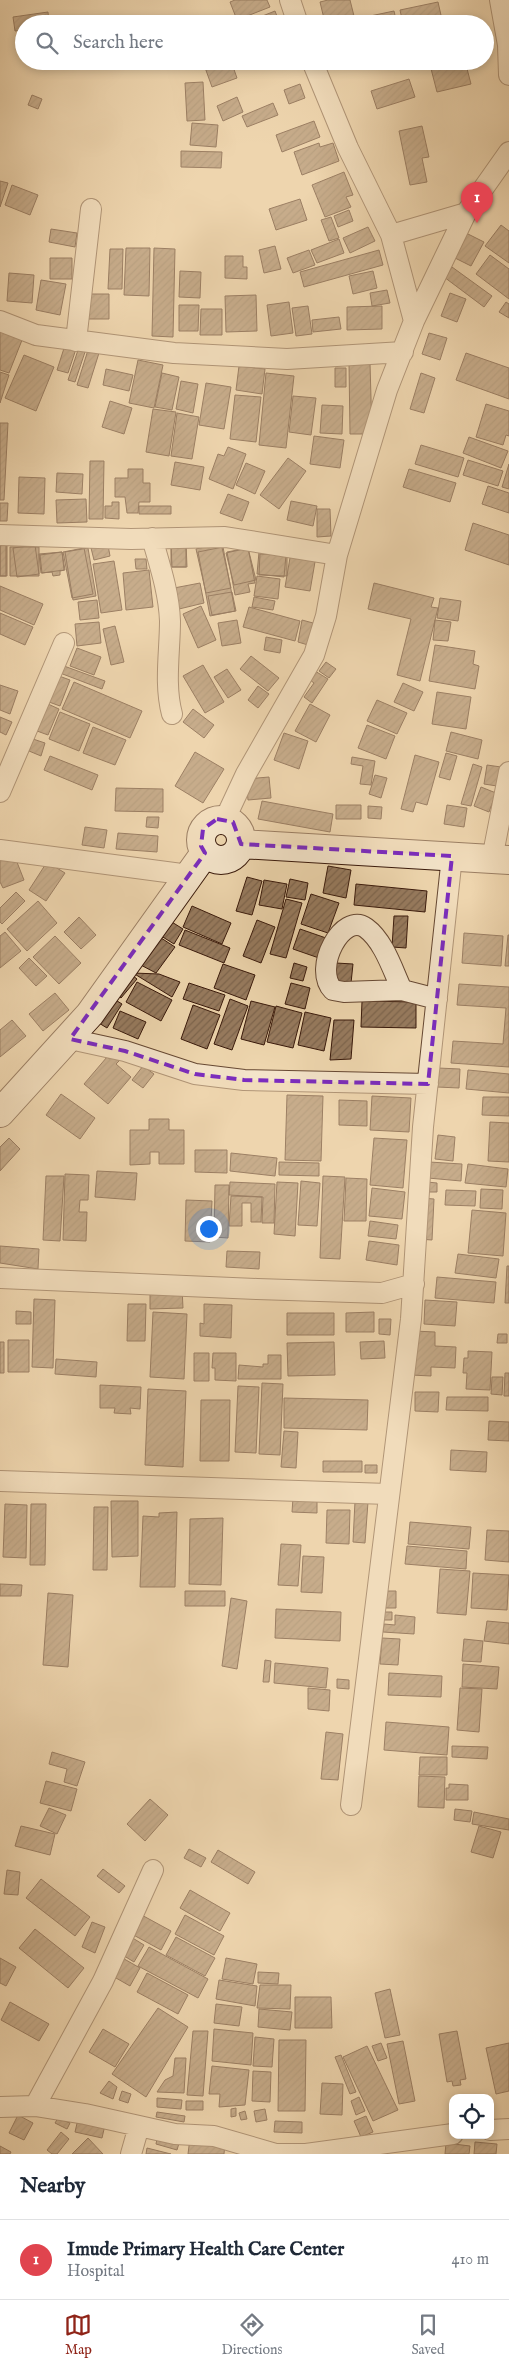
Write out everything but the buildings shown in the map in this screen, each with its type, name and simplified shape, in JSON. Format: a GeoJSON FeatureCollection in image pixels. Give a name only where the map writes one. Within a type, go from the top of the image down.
{"type":"FeatureCollection","features":[{"type":"Feature","properties":{"kind":"street"},"geometry":{"type":"LineString","coordinates":[[290,0],[295,15]]}},
{"type":"Feature","properties":{"kind":"street"},"geometry":{"type":"LineString","coordinates":[[500,0],[508,45],[509,75]]}},
{"type":"Feature","properties":{"kind":"street"},"geometry":{"type":"LineString","coordinates":[[316,70],[348,148],[391,235],[414,321]]}},
{"type":"Feature","properties":{"kind":"street"},"geometry":{"type":"LineString","coordinates":[[225,819],[246,774],[314,656],[323,630],[337,555],[388,390],[414,321],[466,214],[509,152]]}},
{"type":"Feature","properties":{"kind":"street"},"geometry":{"type":"LineString","coordinates":[[76,341],[91,209]]}},
{"type":"Feature","properties":{"kind":"street"},"geometry":{"type":"LineString","coordinates":[[391,235],[466,214]]}},
{"type":"Feature","properties":{"kind":"street"},"geometry":{"type":"LineString","coordinates":[[0,321],[36,335],[174,353],[287,359],[402,352]]}},
{"type":"Feature","properties":{"kind":"street"},"geometry":{"type":"LineString","coordinates":[[0,535],[152,538],[225,537],[337,555]]}},
{"type":"Feature","properties":{"kind":"street"},"geometry":{"type":"LineString","coordinates":[[152,538],[168,594],[170,621],[167,689],[172,714]]}},
{"type":"Feature","properties":{"kind":"street"},"geometry":{"type":"LineString","coordinates":[[0,792],[64,643]]}},
{"type":"Feature","properties":{"kind":"street"},"geometry":{"type":"LineString","coordinates":[[241,844],[500,859],[509,772]]}},
{"type":"Feature","properties":{"kind":"street"},"geometry":{"type":"LineString","coordinates":[[217,819],[225,819],[238,828],[241,844],[238,852],[231,858],[222,860],[213,858],[205,853],[201,846],[203,829],[217,819]]}},
{"type":"Feature","properties":{"kind":"street"},"geometry":{"type":"LineString","coordinates":[[0,850],[189,875]]}},
{"type":"Feature","properties":{"kind":"street"},"geometry":{"type":"LineString","coordinates":[[0,1113],[70,1039],[90,1014],[205,853]]}},
{"type":"Feature","properties":{"kind":"street"},"geometry":{"type":"LineString","coordinates":[[351,1805],[411,1319],[423,1127],[452,856]]}},
{"type":"Feature","properties":{"kind":"street"},"geometry":{"type":"LineString","coordinates":[[402,990],[437,999]]}},
{"type":"Feature","properties":{"kind":"street"},"geometry":{"type":"LineString","coordinates":[[70,1039],[125,1051],[205,1075],[244,1080],[428,1084]]}},
{"type":"Feature","properties":{"kind":"street"},"geometry":{"type":"LineString","coordinates":[[0,1278],[257,1290],[382,1293],[414,1284]]}},
{"type":"Feature","properties":{"kind":"street"},"geometry":{"type":"LineString","coordinates":[[382,1293],[411,1319]]}},
{"type":"Feature","properties":{"kind":"street"},"geometry":{"type":"LineString","coordinates":[[0,1480],[388,1494]]}},
{"type":"Feature","properties":{"kind":"street"},"geometry":{"type":"LineString","coordinates":[[35,2106],[103,1981],[153,1870]]}},
{"type":"Feature","properties":{"kind":"street"},"geometry":{"type":"LineString","coordinates":[[0,2107],[35,2106],[176,2134],[214,2136],[248,2150],[276,2154],[306,2154],[424,2146],[449,2136]]}},
{"type":"Feature","properties":{"kind":"street"},"geometry":{"type":"LineString","coordinates":[[131,2154],[139,2126]]}},
{"type":"Feature","properties":{"kind":"street"},"geometry":{"type":"LineString","coordinates":[[494,2130],[509,2129]]}},
{"type":"Feature","properties":{"kind":"highlighted area"},"geometry":{"type":"Polygon","coordinates":[[[217,819],[233,822],[241,844],[452,856],[428,1084],[244,1080],[195,1074],[125,1051],[70,1039],[205,853],[201,846],[203,829],[217,819]]]}},
{"type":"Feature","properties":{"kind":"place","name":"Imude Primary Health Care Center"},"geometry":{"type":"Point","coordinates":[477,223]}}]}
